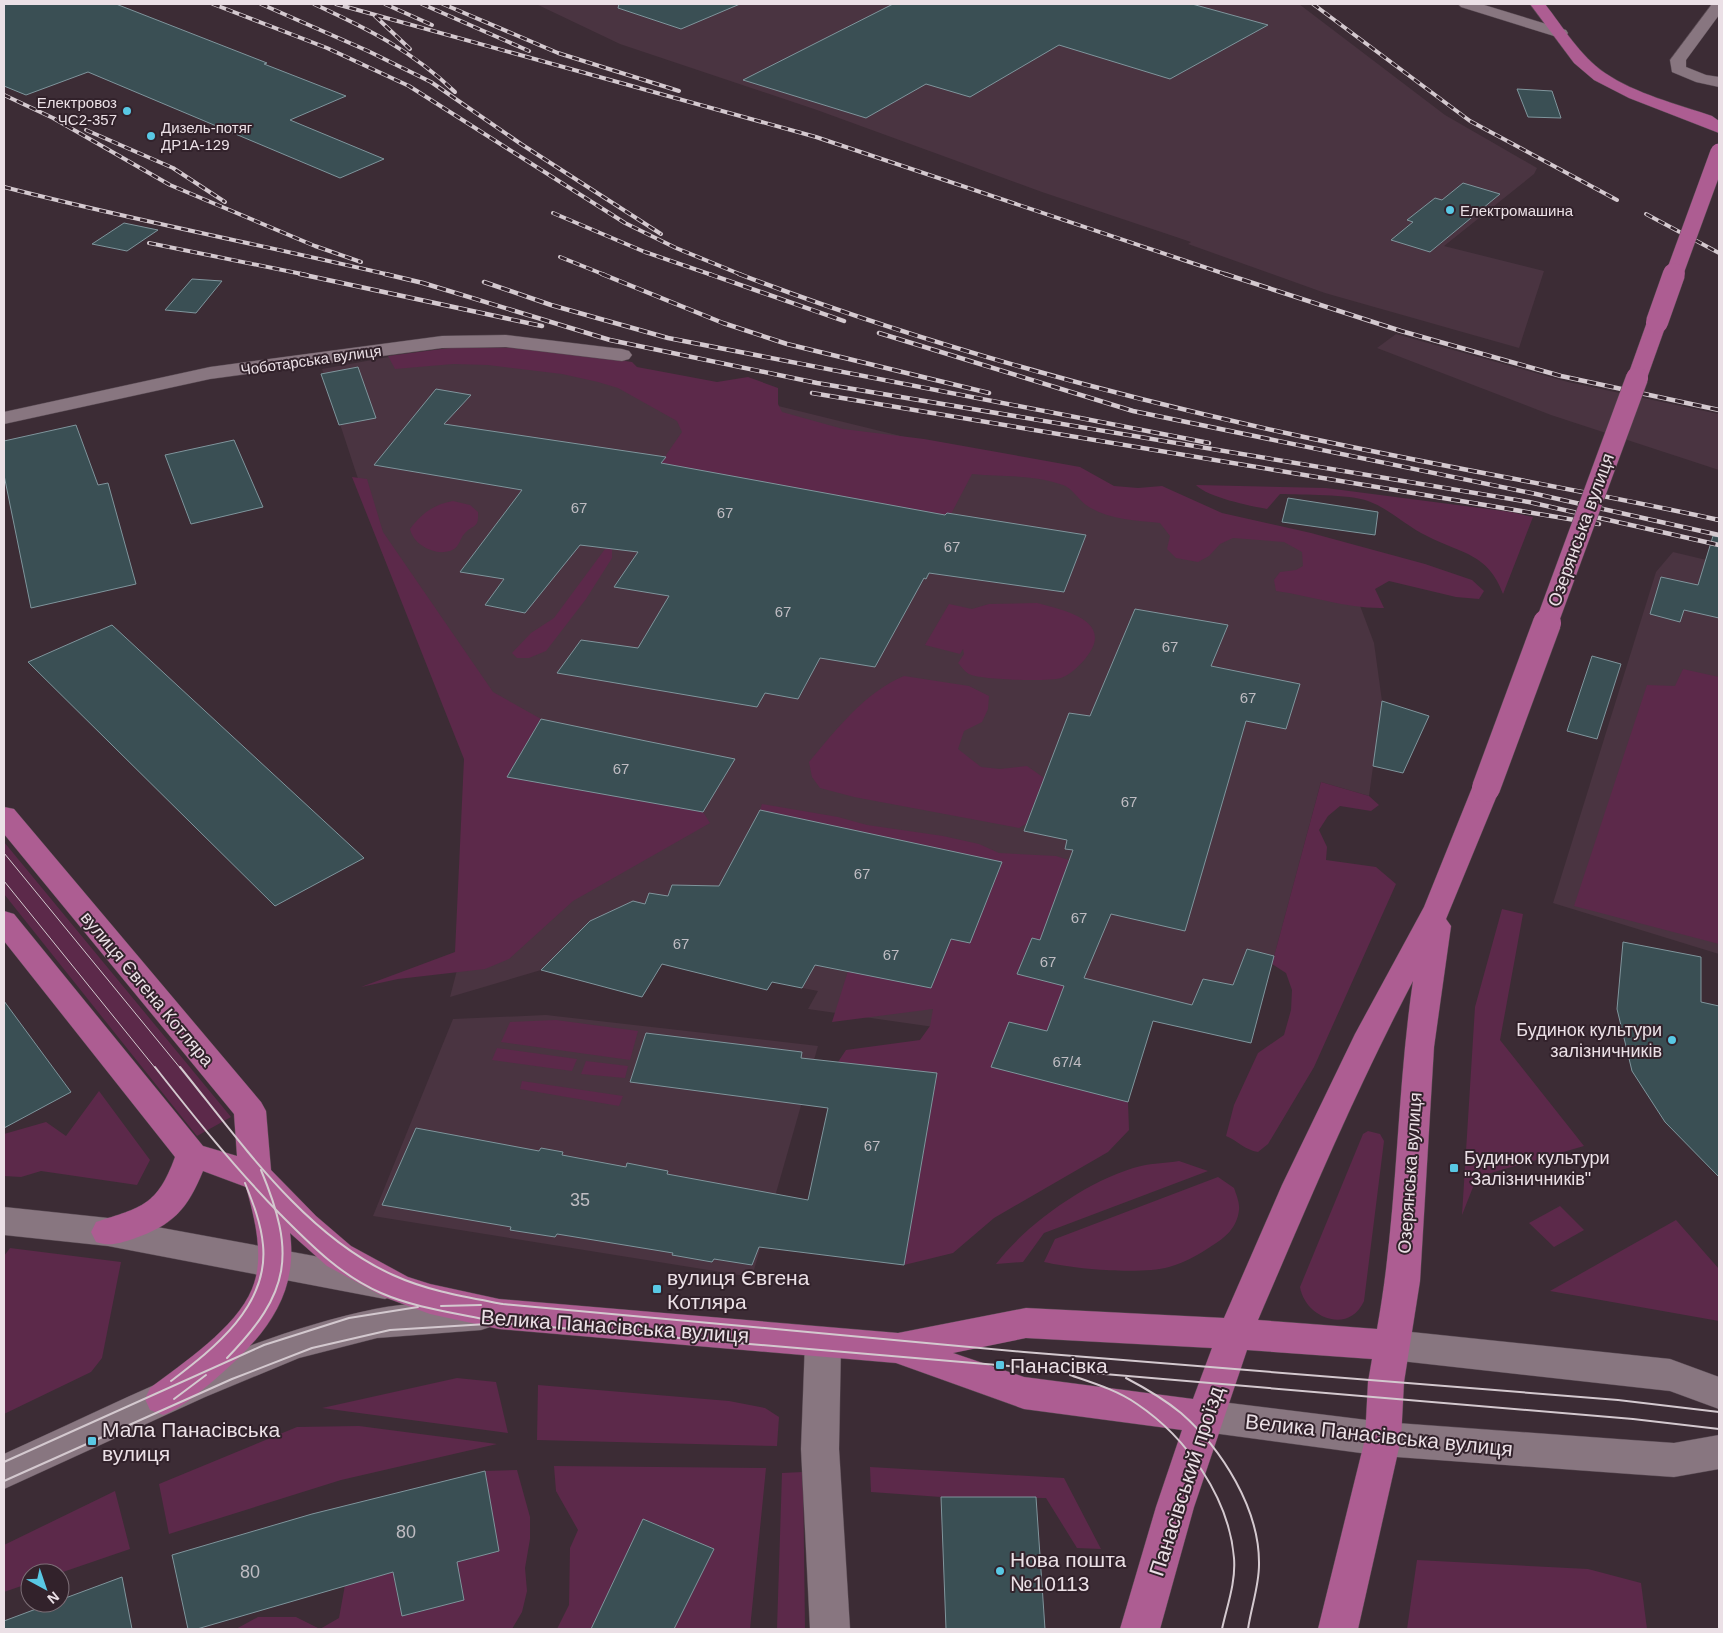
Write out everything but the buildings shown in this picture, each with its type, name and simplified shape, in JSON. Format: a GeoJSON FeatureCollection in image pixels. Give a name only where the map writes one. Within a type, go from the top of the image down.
{"type":"FeatureCollection","features":[{"type":"Feature","properties":{"kind":"main road"},"geometry":{"type":"LineString","coordinates":[[1537,4],[1585,65],[1600,77],[1635,94],[1706,120],[1719,128]]}},
{"type":"Feature","properties":{"kind":"main road","name":"Озерянська вулиця"},"geometry":{"type":"LineString","coordinates":[[1235,1334],[1299,1185],[1366,1043],[1438,907],[1486,788],[1719,152]]}},
{"type":"Feature","properties":{"kind":"main road","name":"вулиця Євгена Котляра"},"geometry":{"type":"LineString","coordinates":[[4,816],[250,1111],[258,1180],[272,1224],[274,1264],[270,1285],[262,1302],[245,1328],[232,1342],[163,1399]]}},
{"type":"Feature","properties":{"kind":"main road","name":"Озерянська вулиця"},"geometry":{"type":"LineString","coordinates":[[1382,1439],[1386,1382],[1403,1281],[1419,1047],[1438,907]]}},
{"type":"Feature","properties":{"kind":"main road"},"geometry":{"type":"LineString","coordinates":[[4,921],[192,1155],[258,1180],[304,1226],[339,1256],[356,1267],[396,1287],[430,1299],[500,1314]]}},
{"type":"Feature","properties":{"kind":"main road"},"geometry":{"type":"LineString","coordinates":[[108,1232],[145,1221],[170,1203],[183,1182],[192,1155]]}},
{"type":"Feature","properties":{"kind":"main road","name":"Велика Панасівська вулиця"},"geometry":{"type":"LineString","coordinates":[[500,1314],[896,1348],[1024,1393],[1205,1416]]}},
{"type":"Feature","properties":{"kind":"main road","name":"Велика Панасівська вулиця"},"geometry":{"type":"LineString","coordinates":[[896,1348],[1026,1323],[1235,1334],[1392,1345]]}},
{"type":"Feature","properties":{"kind":"main road","name":"Панасівський проїзд"},"geometry":{"type":"LineString","coordinates":[[1140,1629],[1175,1507],[1235,1334]]}},
{"type":"Feature","properties":{"kind":"main road"},"geometry":{"type":"LineString","coordinates":[[1338,1629],[1382,1439]]}},
{"type":"Feature","properties":{"kind":"street"},"geometry":{"type":"LineString","coordinates":[[1466,4],[1560,33]]}},
{"type":"Feature","properties":{"kind":"street"},"geometry":{"type":"LineString","coordinates":[[1719,5],[1678,60],[1678,69],[1702,79],[1719,82]]}},
{"type":"Feature","properties":{"kind":"street","name":"Чоботарська вулиця"},"geometry":{"type":"LineString","coordinates":[[4,418],[210,373],[442,342],[506,342],[622,355]]}},
{"type":"Feature","properties":{"kind":"street"},"geometry":{"type":"LineString","coordinates":[[4,1221],[108,1232],[396,1287]]}},
{"type":"Feature","properties":{"kind":"street","name":"Велика Панасівська вулиця"},"geometry":{"type":"LineString","coordinates":[[4,1472],[163,1399],[270,1353],[344,1330],[411,1319],[500,1314]]}},
{"type":"Feature","properties":{"kind":"street"},"geometry":{"type":"LineString","coordinates":[[823,1342],[820,1449],[830,1629]]}},
{"type":"Feature","properties":{"kind":"street","name":"Велика Панасівська вулиця"},"geometry":{"type":"LineString","coordinates":[[1392,1345],[1670,1375],[1719,1393]]}},
{"type":"Feature","properties":{"kind":"street","name":"Велика Панасівська вулиця"},"geometry":{"type":"LineString","coordinates":[[1205,1416],[1382,1439],[1674,1460],[1719,1452]]}},
{"type":"Feature","properties":{"kind":"shaded area"},"geometry":{"type":"Polygon","coordinates":[[[536,4],[1299,4],[1445,115],[1537,168],[1534,174],[1444,246],[1544,271],[1519,348],[1325,293],[1188,244],[1191,242],[1042,192],[817,110],[620,44],[536,4]]]}},
{"type":"Feature","properties":{"kind":"shaded area"},"geometry":{"type":"Polygon","coordinates":[[[1396,334],[1568,382],[1719,414],[1719,470],[1551,415],[1377,348],[1396,334]]]}},
{"type":"Feature","properties":{"kind":"shaded area"},"geometry":{"type":"Polygon","coordinates":[[[457,347],[542,348],[632,362],[637,367],[717,382],[748,377],[778,388],[778,404],[782,412],[843,429],[924,439],[1080,467],[1114,486],[1138,488],[1162,486],[1222,513],[1311,533],[1425,564],[1472,580],[1484,591],[1479,599],[1456,597],[1389,581],[1375,589],[1384,608],[1370,608],[1276,591],[1274,580],[1280,572],[1296,570],[1303,566],[1302,552],[1284,542],[1233,538],[1220,544],[1209,556],[1198,562],[1176,558],[1167,549],[1170,536],[1160,523],[1103,514],[1086,505],[1063,485],[1052,481],[1018,476],[972,474],[951,514],[945,515],[612,533],[682,432],[677,421],[618,388],[598,382],[562,374],[488,365],[453,364],[395,369],[388,356],[457,347]]]}},
{"type":"Feature","properties":{"kind":"shaded area"},"geometry":{"type":"Polygon","coordinates":[[[559,352],[1320,539],[1356,595],[1374,643],[1382,701],[1369,796],[1321,782],[1251,1043],[966,978],[948,1029],[808,1009],[818,991],[772,982],[767,990],[662,964],[642,997],[541,970],[450,997],[463,947],[474,760],[382,552],[322,369],[394,356],[559,352]]]}},
{"type":"Feature","properties":{"kind":"shaded area"},"geometry":{"type":"Polygon","coordinates":[[[352,477],[367,479],[383,532],[493,692],[541,719],[508,776],[703,812],[710,823],[573,901],[509,959],[485,969],[398,979],[361,987],[455,952],[464,759],[352,477]]]}},
{"type":"Feature","properties":{"kind":"shaded area"},"geometry":{"type":"Polygon","coordinates":[[[1196,485],[1326,488],[1511,512],[1533,517],[1503,594],[1497,580],[1482,562],[1419,532],[1384,508],[1368,501],[1338,496],[1280,494],[1267,509],[1219,497],[1196,485]]]}},
{"type":"Feature","properties":{"kind":"shaded area"},"geometry":{"type":"Polygon","coordinates":[[[453,501],[470,505],[478,512],[478,521],[475,526],[463,535],[458,546],[453,550],[437,552],[425,548],[415,539],[410,529],[428,510],[453,501]]]}},
{"type":"Feature","properties":{"kind":"shaded area"},"geometry":{"type":"Polygon","coordinates":[[[608,545],[612,548],[612,558],[586,599],[546,651],[529,658],[517,658],[512,653],[531,633],[554,618],[608,545]]]}},
{"type":"Feature","properties":{"kind":"shaded area"},"geometry":{"type":"Polygon","coordinates":[[[1673,552],[1719,563],[1719,954],[1553,903],[1656,572],[1673,552]]]}},
{"type":"Feature","properties":{"kind":"shaded area"},"geometry":{"type":"Polygon","coordinates":[[[1037,603],[1060,609],[1083,619],[1091,626],[1095,635],[1093,646],[1085,659],[1071,673],[1064,677],[1043,680],[1015,680],[976,676],[968,673],[958,663],[964,654],[963,649],[960,654],[925,645],[949,604],[972,609],[989,604],[1037,603]]]}},
{"type":"Feature","properties":{"kind":"shaded area"},"geometry":{"type":"Polygon","coordinates":[[[1683,669],[1719,677],[1719,944],[1574,906],[1647,685],[1675,686],[1683,669]]]}},
{"type":"Feature","properties":{"kind":"shaded area"},"geometry":{"type":"Polygon","coordinates":[[[904,676],[969,686],[989,696],[988,709],[982,722],[964,731],[958,749],[981,767],[1000,769],[1027,766],[1044,778],[1026,824],[1019,828],[854,797],[820,788],[812,777],[809,762],[864,702],[876,692],[904,676]]]}},
{"type":"Feature","properties":{"kind":"shaded area"},"geometry":{"type":"Polygon","coordinates":[[[1321,782],[1369,796],[1379,805],[1371,811],[1340,806],[1328,816],[1319,830],[1327,847],[1326,860],[1376,867],[1396,884],[1314,1067],[1268,1144],[1258,1152],[1226,1136],[1234,1105],[1258,1053],[1284,1035],[1291,1010],[1292,990],[1286,973],[1272,964],[1321,782]]]}},
{"type":"Feature","properties":{"kind":"shaded area"},"geometry":{"type":"Polygon","coordinates":[[[762,804],[838,817],[867,825],[943,836],[979,844],[999,853],[1056,856],[1075,862],[1040,940],[1032,938],[1017,974],[1064,986],[1059,1000],[1102,1045],[1010,1022],[992,1067],[1128,1102],[1129,1130],[1108,1152],[994,1218],[953,1253],[904,1265],[937,1074],[838,1062],[846,1050],[920,1040],[930,1026],[933,1009],[832,1022],[848,971],[931,987],[951,939],[970,943],[1002,863],[760,810],[762,804]]]}},
{"type":"Feature","properties":{"kind":"shaded area"},"geometry":{"type":"Polygon","coordinates":[[[4,842],[231,1117],[197,1136],[4,894],[4,842]]]}},
{"type":"Feature","properties":{"kind":"shaded area"},"geometry":{"type":"Polygon","coordinates":[[[1502,909],[1523,914],[1500,1040],[1584,1146],[1477,1177],[1462,1215],[1475,1007],[1502,909]]]}},
{"type":"Feature","properties":{"kind":"shaded area"},"geometry":{"type":"Polygon","coordinates":[[[546,1015],[818,1046],[752,1277],[373,1216],[453,1019],[546,1015]]]}},
{"type":"Feature","properties":{"kind":"shaded area"},"geometry":{"type":"Polygon","coordinates":[[[556,1020],[638,1031],[630,1060],[501,1042],[510,1022],[556,1020]]]}},
{"type":"Feature","properties":{"kind":"shaded area"},"geometry":{"type":"Polygon","coordinates":[[[497,1048],[577,1059],[572,1071],[492,1060],[497,1048]]]}},
{"type":"Feature","properties":{"kind":"shaded area"},"geometry":{"type":"Polygon","coordinates":[[[586,1061],[628,1066],[625,1078],[581,1074],[586,1061]]]}},
{"type":"Feature","properties":{"kind":"shaded area"},"geometry":{"type":"Polygon","coordinates":[[[522,1081],[623,1096],[619,1106],[520,1089],[522,1081]]]}},
{"type":"Feature","properties":{"kind":"shaded area"},"geometry":{"type":"Polygon","coordinates":[[[99,1091],[150,1160],[137,1185],[41,1171],[21,1177],[4,1176],[4,1134],[46,1122],[66,1136],[99,1091]]]}},
{"type":"Feature","properties":{"kind":"shaded area"},"geometry":{"type":"Polygon","coordinates":[[[1368,1131],[1380,1134],[1384,1141],[1364,1301],[1357,1311],[1348,1318],[1338,1320],[1318,1314],[1304,1298],[1300,1287],[1363,1134],[1368,1131]]]}},
{"type":"Feature","properties":{"kind":"shaded area"},"geometry":{"type":"Polygon","coordinates":[[[1179,1161],[1208,1171],[1044,1233],[1023,1262],[996,1264],[1042,1218],[1081,1191],[1122,1172],[1146,1165],[1179,1161]]]}},
{"type":"Feature","properties":{"kind":"shaded area"},"geometry":{"type":"Polygon","coordinates":[[[1218,1177],[1234,1188],[1239,1204],[1236,1222],[1225,1236],[1215,1244],[1191,1258],[1169,1267],[1141,1271],[1089,1269],[1044,1262],[1055,1239],[1218,1177]]]}},
{"type":"Feature","properties":{"kind":"shaded area"},"geometry":{"type":"Polygon","coordinates":[[[1560,1206],[1584,1230],[1554,1247],[1529,1223],[1560,1206]]]}},
{"type":"Feature","properties":{"kind":"shaded area"},"geometry":{"type":"Polygon","coordinates":[[[1676,1220],[1719,1269],[1719,1321],[1550,1291],[1676,1220]]]}},
{"type":"Feature","properties":{"kind":"shaded area"},"geometry":{"type":"Polygon","coordinates":[[[10,1248],[121,1262],[102,1358],[91,1372],[4,1414],[4,1256],[10,1248]]]}},
{"type":"Feature","properties":{"kind":"shaded area"},"geometry":{"type":"Polygon","coordinates":[[[457,1378],[496,1382],[508,1433],[322,1408],[457,1378]]]}},
{"type":"Feature","properties":{"kind":"shaded area"},"geometry":{"type":"Polygon","coordinates":[[[538,1385],[729,1401],[765,1408],[779,1417],[777,1446],[537,1440],[538,1385]]]}},
{"type":"Feature","properties":{"kind":"shaded area"},"geometry":{"type":"Polygon","coordinates":[[[359,1426],[497,1444],[341,1480],[169,1534],[159,1484],[297,1427],[359,1426]]]}},
{"type":"Feature","properties":{"kind":"shaded area"},"geometry":{"type":"Polygon","coordinates":[[[554,1466],[766,1468],[750,1629],[674,1629],[714,1549],[644,1519],[591,1629],[557,1629],[569,1605],[570,1548],[578,1530],[556,1491],[554,1466]]]}},
{"type":"Feature","properties":{"kind":"shaded area"},"geometry":{"type":"Polygon","coordinates":[[[870,1467],[1064,1478],[1101,1549],[1077,1548],[1046,1498],[941,1497],[871,1492],[870,1467]]]}},
{"type":"Feature","properties":{"kind":"shaded area"},"geometry":{"type":"Polygon","coordinates":[[[517,1470],[530,1517],[530,1539],[525,1568],[527,1591],[522,1612],[512,1629],[320,1629],[339,1618],[345,1585],[393,1572],[402,1616],[464,1600],[457,1562],[499,1551],[485,1471],[517,1470]]]}},
{"type":"Feature","properties":{"kind":"shaded area"},"geometry":{"type":"Polygon","coordinates":[[[803,1472],[805,1629],[777,1629],[782,1473],[803,1472]]]}},
{"type":"Feature","properties":{"kind":"shaded area"},"geometry":{"type":"Polygon","coordinates":[[[115,1491],[130,1549],[70,1570],[70,1563],[20,1563],[20,1586],[4,1592],[4,1545],[115,1491]]]}},
{"type":"Feature","properties":{"kind":"shaded area"},"geometry":{"type":"Polygon","coordinates":[[[1417,1560],[1588,1569],[1641,1583],[1647,1629],[1407,1629],[1417,1560]]]}},
{"type":"Feature","properties":{"kind":"shaded area"},"geometry":{"type":"Polygon","coordinates":[[[258,1617],[296,1617],[320,1629],[236,1629],[258,1617]]]}},
{"type":"Feature","properties":{"kind":"tram line"},"geometry":{"type":"LineString","coordinates":[[4,853],[181,1069]]}},
{"type":"Feature","properties":{"kind":"tram line"},"geometry":{"type":"LineString","coordinates":[[4,881],[156,1069]]}},
{"type":"Feature","properties":{"kind":"tram line"},"geometry":{"type":"LineString","coordinates":[[155,1067],[247,1179],[274,1208]]}},
{"type":"Feature","properties":{"kind":"tram line"},"geometry":{"type":"LineString","coordinates":[[180,1067],[250,1155],[302,1211],[331,1236],[361,1258],[393,1275],[406,1281],[447,1293],[503,1304],[1024,1352],[1618,1400],[1719,1412]]}},
{"type":"Feature","properties":{"kind":"tram line"},"geometry":{"type":"LineString","coordinates":[[261,1170],[274,1208]]}},
{"type":"Feature","properties":{"kind":"tram line"},"geometry":{"type":"LineString","coordinates":[[171,1381],[221,1340],[248,1306],[257,1287],[263,1267],[263,1245],[259,1221],[245,1183]]}},
{"type":"Feature","properties":{"kind":"tram line"},"geometry":{"type":"LineString","coordinates":[[227,1358],[264,1313],[275,1292],[281,1271],[282,1249],[274,1208]]}},
{"type":"Feature","properties":{"kind":"tram line"},"geometry":{"type":"LineString","coordinates":[[274,1208],[327,1258],[366,1286],[406,1302],[483,1319]]}},
{"type":"Feature","properties":{"kind":"tram line"},"geometry":{"type":"LineString","coordinates":[[441,1306],[481,1305]]}},
{"type":"Feature","properties":{"kind":"tram line"},"geometry":{"type":"LineString","coordinates":[[4,1462],[264,1345],[349,1318],[418,1307]]}},
{"type":"Feature","properties":{"kind":"tram line"},"geometry":{"type":"LineString","coordinates":[[4,1481],[232,1379],[312,1348],[390,1330],[503,1323],[1633,1419],[1719,1429]]}},
{"type":"Feature","properties":{"kind":"tram line"},"geometry":{"type":"LineString","coordinates":[[174,1399],[206,1375]]}},
{"type":"Feature","properties":{"kind":"tram line"},"geometry":{"type":"LineString","coordinates":[[1070,1375],[1113,1391],[1137,1404],[1172,1433],[1202,1470],[1224,1513],[1234,1558],[1232,1585],[1222,1629]]}},
{"type":"Feature","properties":{"kind":"tram line"},"geometry":{"type":"LineString","coordinates":[[1126,1378],[1168,1403],[1196,1428],[1224,1462],[1246,1502],[1258,1544],[1259,1565],[1248,1629]]}},
{"type":"Feature","properties":{"kind":"railway"},"geometry":{"type":"LineString","coordinates":[[213,4],[327,48],[409,86],[625,223],[676,248],[742,275]]}},
{"type":"Feature","properties":{"kind":"railway"},"geometry":{"type":"LineString","coordinates":[[261,4],[368,51],[431,82],[521,144],[661,234]]}},
{"type":"Feature","properties":{"kind":"railway"},"geometry":{"type":"LineString","coordinates":[[314,4],[353,22],[405,52],[439,77],[455,92]]}},
{"type":"Feature","properties":{"kind":"railway"},"geometry":{"type":"LineString","coordinates":[[336,4],[816,137],[1225,274]]}},
{"type":"Feature","properties":{"kind":"railway"},"geometry":{"type":"LineString","coordinates":[[385,4],[432,25]]}},
{"type":"Feature","properties":{"kind":"railway"},"geometry":{"type":"LineString","coordinates":[[422,4],[529,51]]}},
{"type":"Feature","properties":{"kind":"railway"},"geometry":{"type":"LineString","coordinates":[[443,4],[558,53],[679,91]]}},
{"type":"Feature","properties":{"kind":"railway"},"geometry":{"type":"LineString","coordinates":[[1313,4],[1470,121],[1617,200]]}},
{"type":"Feature","properties":{"kind":"railway"},"geometry":{"type":"LineString","coordinates":[[375,16],[410,49]]}},
{"type":"Feature","properties":{"kind":"railway"},"geometry":{"type":"LineString","coordinates":[[4,95],[53,118],[170,185],[315,246],[361,262]]}},
{"type":"Feature","properties":{"kind":"railway"},"geometry":{"type":"LineString","coordinates":[[86,130],[173,168],[225,202]]}},
{"type":"Feature","properties":{"kind":"railway"},"geometry":{"type":"LineString","coordinates":[[4,187],[390,275]]}},
{"type":"Feature","properties":{"kind":"railway"},"geometry":{"type":"LineString","coordinates":[[553,213],[645,252],[712,275]]}},
{"type":"Feature","properties":{"kind":"railway"},"geometry":{"type":"LineString","coordinates":[[1646,214],[1719,253]]}},
{"type":"Feature","properties":{"kind":"railway"},"geometry":{"type":"LineString","coordinates":[[149,243],[307,275]]}},
{"type":"Feature","properties":{"kind":"railway"},"geometry":{"type":"LineString","coordinates":[[560,257],[605,275]]}},
{"type":"Feature","properties":{"kind":"railway"},"geometry":{"type":"LineString","coordinates":[[300,274],[542,326]]}},
{"type":"Feature","properties":{"kind":"railway"},"geometry":{"type":"LineString","coordinates":[[385,274],[423,283],[610,340],[817,383],[1529,502],[1719,545]]}},
{"type":"Feature","properties":{"kind":"railway"},"geometry":{"type":"LineString","coordinates":[[602,274],[723,323],[787,344],[989,393]]}},
{"type":"Feature","properties":{"kind":"railway"},"geometry":{"type":"LineString","coordinates":[[709,274],[844,321]]}},
{"type":"Feature","properties":{"kind":"railway"},"geometry":{"type":"LineString","coordinates":[[739,274],[807,299],[945,344],[1014,365],[1154,402],[1348,446],[1719,520]]}},
{"type":"Feature","properties":{"kind":"railway"},"geometry":{"type":"LineString","coordinates":[[1225,274],[1401,331],[1561,376],[1719,410]]}},
{"type":"Feature","properties":{"kind":"railway"},"geometry":{"type":"LineString","coordinates":[[484,282],[551,305],[668,338],[1209,443]]}},
{"type":"Feature","properties":{"kind":"railway"},"geometry":{"type":"LineString","coordinates":[[879,333],[1133,411],[1536,494],[1719,535]]}},
{"type":"Feature","properties":{"kind":"railway"},"geometry":{"type":"LineString","coordinates":[[812,393],[1599,524]]}},
{"type":"Feature","properties":{"kind":"place","name":"Електровоз ЧС2-357"},"geometry":{"type":"Point","coordinates":[127,111]}},
{"type":"Feature","properties":{"kind":"place","name":"Дизель-потяг ДР1А-129"},"geometry":{"type":"Point","coordinates":[151,136]}},
{"type":"Feature","properties":{"kind":"place","name":"Електромашина"},"geometry":{"type":"Point","coordinates":[1450,210]}},
{"type":"Feature","properties":{"kind":"place","name":"Будинок культури залізничників"},"geometry":{"type":"Point","coordinates":[1672,1040]}},
{"type":"Feature","properties":{"kind":"place","name":"Будинок культури \"Залізничників\""},"geometry":{"type":"Point","coordinates":[1454,1168]}},
{"type":"Feature","properties":{"kind":"place","name":"вулиця Євгена Котляра"},"geometry":{"type":"Point","coordinates":[657,1289]}},
{"type":"Feature","properties":{"kind":"place","name":"Панасівка"},"geometry":{"type":"Point","coordinates":[1000,1365]}},
{"type":"Feature","properties":{"kind":"place","name":"Мала Панасівська вулиця"},"geometry":{"type":"Point","coordinates":[92,1441]}},
{"type":"Feature","properties":{"kind":"place","name":"Нова пошта №10113"},"geometry":{"type":"Point","coordinates":[1000,1571]}}]}
